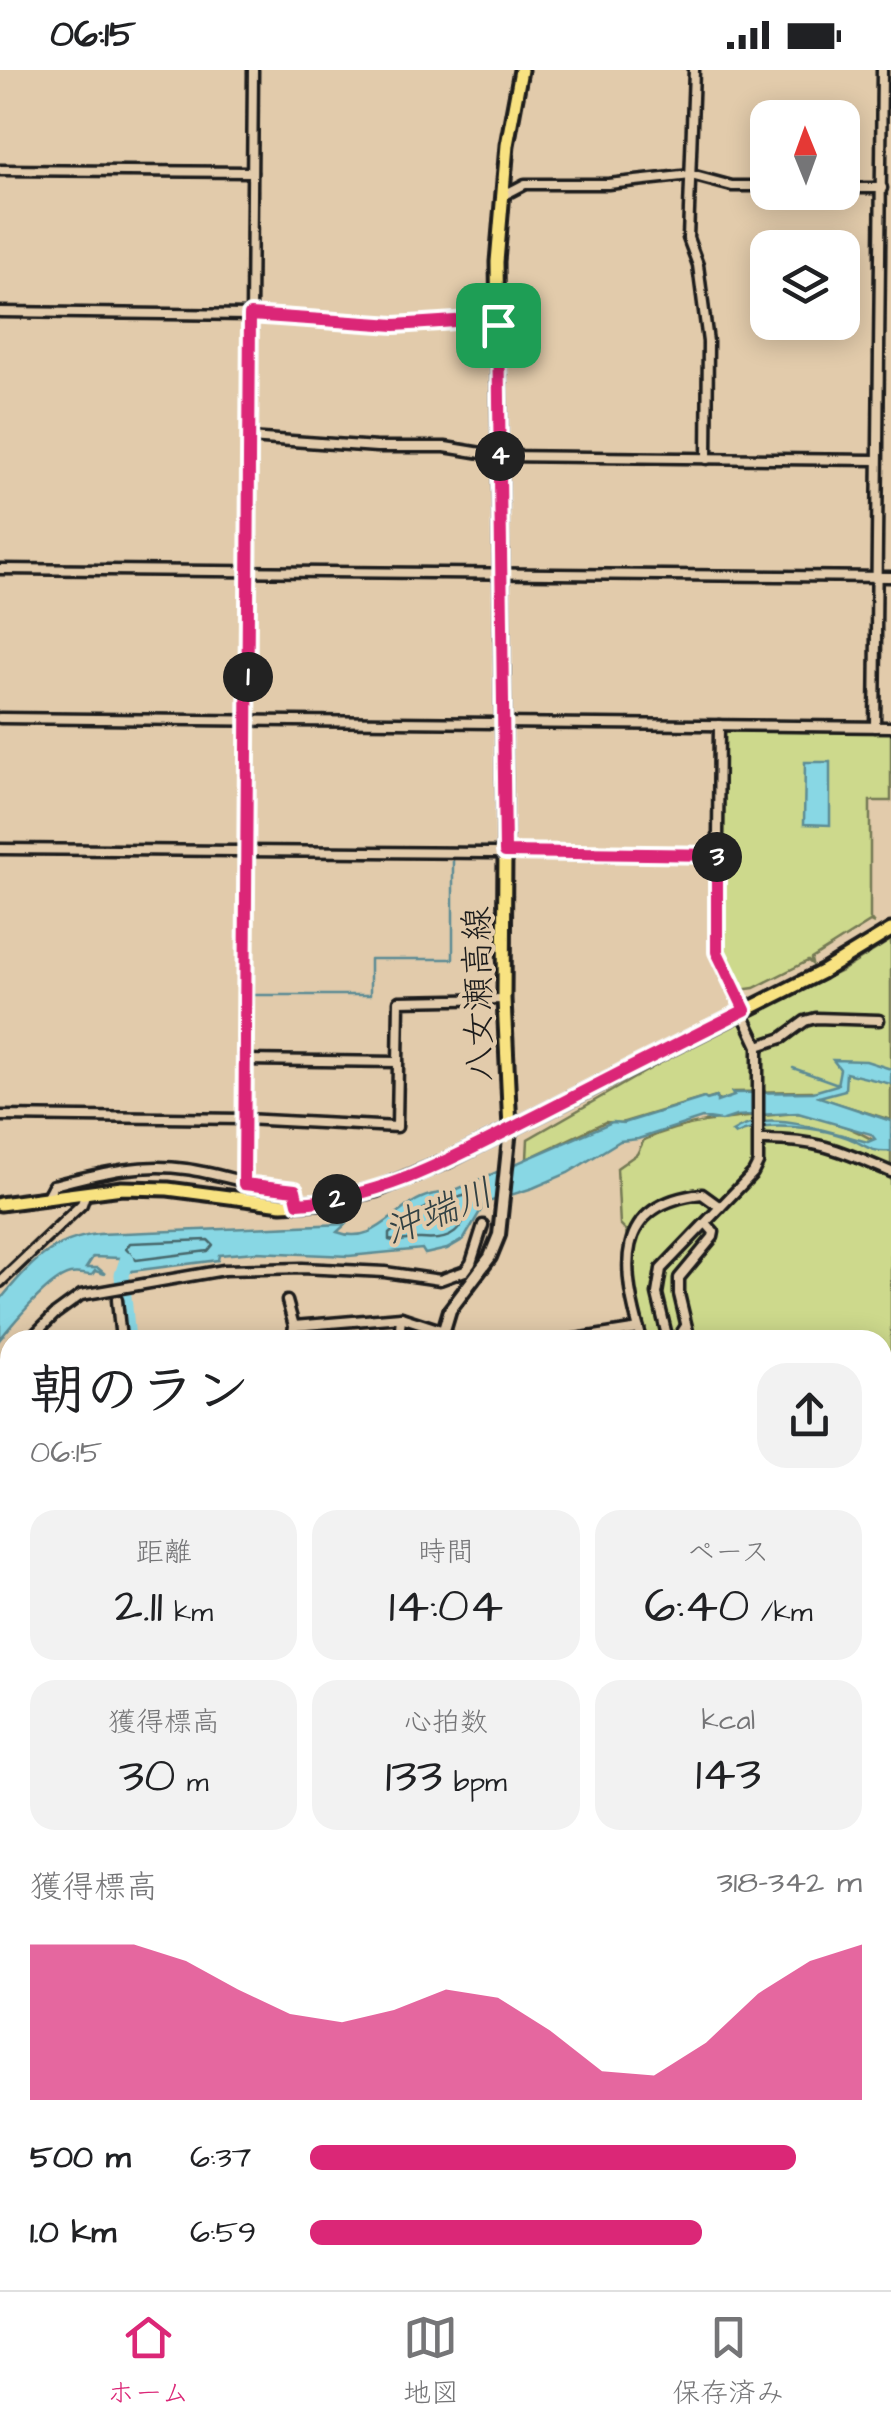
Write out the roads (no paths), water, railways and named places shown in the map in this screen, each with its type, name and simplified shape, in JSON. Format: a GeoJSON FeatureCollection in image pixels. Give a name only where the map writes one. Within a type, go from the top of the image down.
{"type":"FeatureCollection","features":[{"type":"Feature","properties":{"kind":"main road","name":"八女瀬高線"},"geometry":{"type":"LineString","coordinates":[[521,70],[501,197],[498,325],[504,999],[510,1129],[855,954],[891,930]]}},
{"type":"Feature","properties":{"kind":"main road"},"geometry":{"type":"LineString","coordinates":[[445,1330],[458,1298],[490,1258],[500,1235],[510,1129]]}},
{"type":"Feature","properties":{"kind":"main road"},"geometry":{"type":"LineString","coordinates":[[0,1204],[86,1192],[168,1189],[298,1203],[322,1202],[376,1190],[447,1161],[510,1129]]}},
{"type":"Feature","properties":{"kind":"street"},"geometry":{"type":"LineString","coordinates":[[244,1184],[253,70]]}},
{"type":"Feature","properties":{"kind":"street"},"geometry":{"type":"LineString","coordinates":[[694,70],[688,238],[698,265],[708,342],[706,459]]}},
{"type":"Feature","properties":{"kind":"street"},"geometry":{"type":"LineString","coordinates":[[875,726],[882,70]]}},
{"type":"Feature","properties":{"kind":"street"},"geometry":{"type":"LineString","coordinates":[[0,170],[252,172]]}},
{"type":"Feature","properties":{"kind":"street"},"geometry":{"type":"LineString","coordinates":[[501,197],[525,184],[608,184],[691,175],[732,186],[750,186]]}},
{"type":"Feature","properties":{"kind":"street"},"geometry":{"type":"LineString","coordinates":[[860,188],[882,188]]}},
{"type":"Feature","properties":{"kind":"street"},"geometry":{"type":"LineString","coordinates":[[0,312],[250,315],[395,325],[470,320],[498,325]]}},
{"type":"Feature","properties":{"kind":"street"},"geometry":{"type":"LineString","coordinates":[[879,334],[891,334]]}},
{"type":"Feature","properties":{"kind":"street"},"geometry":{"type":"LineString","coordinates":[[249,438],[377,447],[445,447],[500,456],[877,460]]}},
{"type":"Feature","properties":{"kind":"street"},"geometry":{"type":"LineString","coordinates":[[0,569],[891,577]]}},
{"type":"Feature","properties":{"kind":"street"},"geometry":{"type":"LineString","coordinates":[[0,718],[891,727]]}},
{"type":"Feature","properties":{"kind":"street"},"geometry":{"type":"LineString","coordinates":[[666,1330],[658,1294],[662,1269],[753,1174],[758,1163],[758,1046],[717,952],[719,725]]}},
{"type":"Feature","properties":{"kind":"street"},"geometry":{"type":"LineString","coordinates":[[0,848],[717,855]]}},
{"type":"Feature","properties":{"kind":"street"},"geometry":{"type":"LineString","coordinates":[[0,1116],[244,1119],[397,1128],[399,1001],[504,999]]}},
{"type":"Feature","properties":{"kind":"street"},"geometry":{"type":"LineString","coordinates":[[758,1046],[782,1038],[816,1018],[879,1020]]}},
{"type":"Feature","properties":{"kind":"street"},"geometry":{"type":"LineString","coordinates":[[244,1060],[398,1062]]}},
{"type":"Feature","properties":{"kind":"street"},"geometry":{"type":"LineString","coordinates":[[760,1140],[792,1139],[831,1146],[891,1172]]}},
{"type":"Feature","properties":{"kind":"street"},"geometry":{"type":"LineString","coordinates":[[46,1198],[53,1185],[119,1169],[151,1166],[295,1190],[298,1203]]}},
{"type":"Feature","properties":{"kind":"street"},"geometry":{"type":"LineString","coordinates":[[0,1282],[82,1204],[86,1192]]}},
{"type":"Feature","properties":{"kind":"street"},"geometry":{"type":"LineString","coordinates":[[628,1330],[639,1328],[632,1291],[630,1242],[640,1218],[692,1195],[702,1194],[720,1207]]}},
{"type":"Feature","properties":{"kind":"street"},"geometry":{"type":"LineString","coordinates":[[687,1330],[679,1278],[714,1237],[706,1222]]}},
{"type":"Feature","properties":{"kind":"street"},"geometry":{"type":"LineString","coordinates":[[454,1276],[471,1263],[483,1225]]}},
{"type":"Feature","properties":{"kind":"street"},"geometry":{"type":"LineString","coordinates":[[39,1330],[81,1295],[192,1275],[302,1268],[385,1272],[429,1280],[478,1272]]}},
{"type":"Feature","properties":{"kind":"street"},"geometry":{"type":"LineString","coordinates":[[658,1294],[679,1294]]}},
{"type":"Feature","properties":{"kind":"street"},"geometry":{"type":"LineString","coordinates":[[117,1300],[121,1330]]}},
{"type":"Feature","properties":{"kind":"street"},"geometry":{"type":"LineString","coordinates":[[288,1301],[293,1330]]}},
{"type":"Feature","properties":{"kind":"street"},"geometry":{"type":"LineString","coordinates":[[332,1307],[333,1322]]}},
{"type":"Feature","properties":{"kind":"street"},"geometry":{"type":"LineString","coordinates":[[399,1330],[400,1318]]}},
{"type":"Feature","properties":{"kind":"street"},"geometry":{"type":"LineString","coordinates":[[294,1326],[400,1318],[428,1330]]}},
{"type":"Feature","properties":{"kind":"street"},"geometry":{"type":"LineString","coordinates":[[683,1330],[686,1326]]}},
{"type":"Feature","properties":{"kind":"water"},"geometry":{"type":"Polygon","coordinates":[[[805,762],[830,762],[830,825],[804,824],[805,762]]]}},
{"type":"Feature","properties":{"kind":"water","name":"沖端川"},"geometry":{"type":"Polygon","coordinates":[[[833,1060],[866,1061],[891,1069],[891,1084],[846,1073],[845,1090],[819,1097],[891,1121],[891,1151],[875,1150],[841,1135],[810,1129],[777,1127],[735,1135],[732,1132],[747,1125],[781,1122],[818,1128],[868,1142],[875,1139],[871,1134],[798,1113],[736,1116],[721,1121],[702,1118],[620,1141],[568,1173],[485,1203],[464,1239],[447,1249],[425,1254],[422,1249],[349,1256],[256,1252],[219,1255],[218,1260],[132,1271],[117,1278],[121,1258],[93,1257],[86,1268],[98,1268],[105,1274],[95,1271],[92,1275],[73,1273],[62,1277],[32,1302],[8,1330],[0,1330],[0,1300],[43,1255],[68,1241],[99,1234],[346,1224],[337,1232],[363,1234],[418,1200],[453,1191],[612,1122],[624,1123],[704,1098],[717,1097],[717,1102],[734,1096],[732,1093],[813,1092],[837,1085],[840,1069],[833,1060]]]}},
{"type":"Feature","properties":{"kind":"waterway"},"geometry":{"type":"LineString","coordinates":[[251,995],[370,995],[370,959],[453,959],[453,859]]}},
{"type":"Feature","properties":{"kind":"waterway"},"geometry":{"type":"LineString","coordinates":[[793,1068],[838,1084]]}},
{"type":"Feature","properties":{"kind":"waterway"},"geometry":{"type":"LineString","coordinates":[[127,1260],[122,1275],[127,1330]]}}]}
